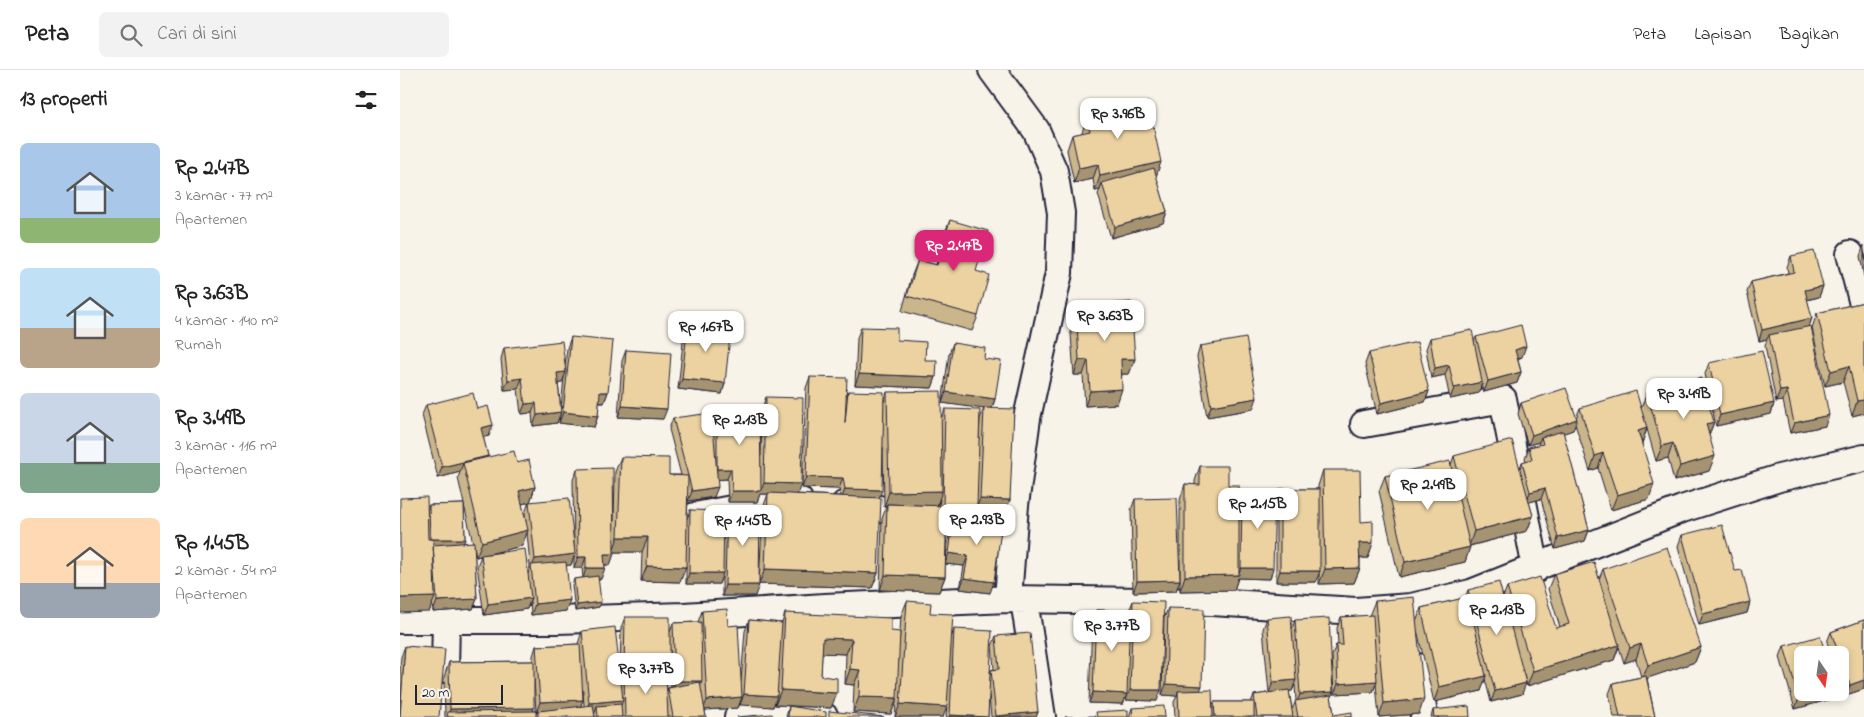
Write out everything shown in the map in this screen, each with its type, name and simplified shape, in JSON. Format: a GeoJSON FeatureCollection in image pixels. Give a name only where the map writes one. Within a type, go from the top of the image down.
{"type":"FeatureCollection","features":[{"type":"Feature","properties":{"kind":"street"},"geometry":{"type":"LineString","coordinates":[[992,70],[1036,130],[1054,171],[1061,213],[1059,273],[1026,418],[1015,523],[1016,600],[1042,717]]}},
{"type":"Feature","properties":{"kind":"street"},"geometry":{"type":"LineString","coordinates":[[1850,254],[1864,308]]}},
{"type":"Feature","properties":{"kind":"street"},"geometry":{"type":"LineString","coordinates":[[1364,424],[1503,399],[1536,569]]}},
{"type":"Feature","properties":{"kind":"street"},"geometry":{"type":"LineString","coordinates":[[400,620],[557,620],[684,616],[825,607],[1016,600],[1212,602],[1356,611],[1411,607],[1471,594],[1682,509],[1780,478],[1864,458]]}},
{"type":"Feature","properties":{"kind":"street"},"geometry":{"type":"LineString","coordinates":[[695,516],[737,508],[808,499],[963,521],[1015,523]]}},
{"type":"Feature","properties":{"kind":"street"},"geometry":{"type":"LineString","coordinates":[[1411,607],[1424,717]]}},
{"type":"Feature","properties":{"kind":"street"},"geometry":{"type":"LineString","coordinates":[[445,669],[446,620]]}},
{"type":"Feature","properties":{"kind":"street"},"geometry":{"type":"LineString","coordinates":[[738,717],[797,712],[825,717]]}},
{"type":"Feature","properties":{"kind":"building"},"geometry":{"type":"Polygon","coordinates":[[[1148,102],[1161,162],[1100,176],[1098,164],[1079,168],[1072,135],[1090,131],[1087,116],[1148,102]]]}},
{"type":"Feature","properties":{"kind":"building"},"geometry":{"type":"Polygon","coordinates":[[[1154,168],[1167,212],[1115,227],[1102,183],[1154,168]]]}},
{"type":"Feature","properties":{"kind":"building"},"geometry":{"type":"Polygon","coordinates":[[[950,220],[988,231],[976,271],[989,275],[978,316],[907,296],[918,260],[937,265],[950,220]]]}},
{"type":"Feature","properties":{"kind":"building"},"geometry":{"type":"Polygon","coordinates":[[[1814,251],[1823,286],[1805,290],[1812,318],[1762,330],[1751,282],[1794,272],[1791,256],[1814,251]]]}},
{"type":"Feature","properties":{"kind":"building"},"geometry":{"type":"Polygon","coordinates":[[[1131,302],[1135,359],[1121,359],[1122,389],[1090,391],[1088,360],[1079,360],[1076,306],[1131,302]]]}},
{"type":"Feature","properties":{"kind":"building"},"geometry":{"type":"Polygon","coordinates":[[[1864,302],[1864,400],[1857,401],[1849,366],[1831,371],[1817,313],[1864,302]]]}},
{"type":"Feature","properties":{"kind":"building"},"geometry":{"type":"Polygon","coordinates":[[[688,322],[731,327],[725,383],[682,379],[688,322]]]}},
{"type":"Feature","properties":{"kind":"building"},"geometry":{"type":"Polygon","coordinates":[[[1521,325],[1526,346],[1515,350],[1521,372],[1488,381],[1476,337],[1521,325]]]}},
{"type":"Feature","properties":{"kind":"building"},"geometry":{"type":"Polygon","coordinates":[[[1811,326],[1829,415],[1794,423],[1787,390],[1780,391],[1769,335],[1811,326]]]}},
{"type":"Feature","properties":{"kind":"building"},"geometry":{"type":"Polygon","coordinates":[[[861,327],[897,328],[897,340],[926,342],[925,360],[937,360],[936,377],[859,374],[861,327]]]}},
{"type":"Feature","properties":{"kind":"building"},"geometry":{"type":"Polygon","coordinates":[[[1472,330],[1482,382],[1454,388],[1449,365],[1435,368],[1430,338],[1472,330]]]}},
{"type":"Feature","properties":{"kind":"building"},"geometry":{"type":"Polygon","coordinates":[[[571,337],[613,341],[608,392],[600,392],[598,416],[563,412],[571,337]]]}},
{"type":"Feature","properties":{"kind":"building"},"geometry":{"type":"Polygon","coordinates":[[[1246,338],[1257,398],[1211,406],[1200,346],[1246,338]]]}},
{"type":"Feature","properties":{"kind":"building"},"geometry":{"type":"Polygon","coordinates":[[[562,341],[566,372],[557,373],[561,412],[537,415],[536,403],[525,404],[522,378],[508,380],[504,348],[562,341]]]}},
{"type":"Feature","properties":{"kind":"building"},"geometry":{"type":"Polygon","coordinates":[[[1417,342],[1429,391],[1381,403],[1369,353],[1417,342]]]}},
{"type":"Feature","properties":{"kind":"building"},"geometry":{"type":"Polygon","coordinates":[[[953,343],[985,348],[984,359],[1001,361],[995,399],[946,392],[953,343]]]}},
{"type":"Feature","properties":{"kind":"building"},"geometry":{"type":"Polygon","coordinates":[[[626,350],[671,353],[667,409],[622,406],[626,350]]]}},
{"type":"Feature","properties":{"kind":"building"},"geometry":{"type":"Polygon","coordinates":[[[1762,351],[1774,403],[1720,415],[1709,363],[1762,351]]]}},
{"type":"Feature","properties":{"kind":"building"},"geometry":{"type":"Polygon","coordinates":[[[810,377],[847,378],[845,423],[848,391],[884,392],[882,490],[845,489],[843,478],[806,477],[810,377]]]}},
{"type":"Feature","properties":{"kind":"building"},"geometry":{"type":"Polygon","coordinates":[[[1701,378],[1714,422],[1706,424],[1715,456],[1680,466],[1673,443],[1662,446],[1647,393],[1701,378]]]}},
{"type":"Feature","properties":{"kind":"building"},"geometry":{"type":"Polygon","coordinates":[[[1566,388],[1577,419],[1532,435],[1521,403],[1566,388]]]}},
{"type":"Feature","properties":{"kind":"building"},"geometry":{"type":"Polygon","coordinates":[[[941,391],[942,491],[889,492],[887,392],[941,391]]]}},
{"type":"Feature","properties":{"kind":"building"},"geometry":{"type":"Polygon","coordinates":[[[1636,391],[1647,428],[1638,431],[1654,484],[1617,495],[1603,453],[1595,456],[1580,408],[1636,391]]]}},
{"type":"Feature","properties":{"kind":"building"},"geometry":{"type":"Polygon","coordinates":[[[473,393],[477,409],[488,406],[493,425],[481,428],[488,456],[442,467],[426,405],[473,393]]]}},
{"type":"Feature","properties":{"kind":"building"},"geometry":{"type":"Polygon","coordinates":[[[766,397],[803,398],[801,484],[764,483],[766,397]]]}},
{"type":"Feature","properties":{"kind":"building"},"geometry":{"type":"Polygon","coordinates":[[[760,406],[761,491],[732,491],[731,469],[717,469],[717,407],[760,406]]]}},
{"type":"Feature","properties":{"kind":"building"},"geometry":{"type":"Polygon","coordinates":[[[984,408],[1014,409],[1010,500],[980,499],[984,408]]]}},
{"type":"Feature","properties":{"kind":"building"},"geometry":{"type":"Polygon","coordinates":[[[945,409],[980,410],[977,506],[943,505],[945,409]]]}},
{"type":"Feature","properties":{"kind":"building"},"geometry":{"type":"Polygon","coordinates":[[[712,413],[718,487],[692,491],[673,418],[712,413]]]}},
{"type":"Feature","properties":{"kind":"building"},"geometry":{"type":"Polygon","coordinates":[[[1563,431],[1589,530],[1558,538],[1545,488],[1530,492],[1522,462],[1532,459],[1529,447],[1543,444],[1541,437],[1563,431]]]}},
{"type":"Feature","properties":{"kind":"building"},"geometry":{"type":"Polygon","coordinates":[[[1512,440],[1533,516],[1474,531],[1454,456],[1512,440]]]}},
{"type":"Feature","properties":{"kind":"building"},"geometry":{"type":"Polygon","coordinates":[[[514,451],[517,463],[529,460],[535,487],[519,491],[528,530],[482,542],[463,463],[514,451]]]}},
{"type":"Feature","properties":{"kind":"building"},"geometry":{"type":"Polygon","coordinates":[[[621,457],[669,458],[669,475],[688,476],[686,567],[647,566],[648,537],[618,537],[621,457]]]}},
{"type":"Feature","properties":{"kind":"building"},"geometry":{"type":"Polygon","coordinates":[[[1450,461],[1470,547],[1405,562],[1385,476],[1450,461]]]}},
{"type":"Feature","properties":{"kind":"building"},"geometry":{"type":"Polygon","coordinates":[[[1200,466],[1228,466],[1228,485],[1239,485],[1239,575],[1185,576],[1185,484],[1200,485],[1200,466]]]}},
{"type":"Feature","properties":{"kind":"building"},"geometry":{"type":"Polygon","coordinates":[[[613,468],[614,554],[604,554],[605,568],[586,568],[586,557],[578,557],[577,469],[613,468]]]}},
{"type":"Feature","properties":{"kind":"building"},"geometry":{"type":"Polygon","coordinates":[[[1323,470],[1360,470],[1361,522],[1373,521],[1373,543],[1359,543],[1360,568],[1325,569],[1323,470]]]}},
{"type":"Feature","properties":{"kind":"building"},"geometry":{"type":"Polygon","coordinates":[[[1280,489],[1320,489],[1320,571],[1280,571],[1280,489]]]}},
{"type":"Feature","properties":{"kind":"building"},"geometry":{"type":"Polygon","coordinates":[[[1242,491],[1275,492],[1273,568],[1241,568],[1242,491]]]}},
{"type":"Feature","properties":{"kind":"building"},"geometry":{"type":"Polygon","coordinates":[[[768,493],[881,498],[878,573],[765,569],[768,493]]]}},
{"type":"Feature","properties":{"kind":"building"},"geometry":{"type":"Polygon","coordinates":[[[427,497],[428,539],[433,539],[435,597],[400,598],[400,498],[427,497]]]}},
{"type":"Feature","properties":{"kind":"building"},"geometry":{"type":"Polygon","coordinates":[[[569,498],[575,554],[535,559],[529,502],[569,498]]]}},
{"type":"Feature","properties":{"kind":"building"},"geometry":{"type":"Polygon","coordinates":[[[1177,498],[1180,580],[1137,581],[1135,499],[1177,498]]]}},
{"type":"Feature","properties":{"kind":"building"},"geometry":{"type":"Polygon","coordinates":[[[464,504],[465,539],[430,539],[429,505],[464,504]]]}},
{"type":"Feature","properties":{"kind":"building"},"geometry":{"type":"Polygon","coordinates":[[[887,504],[947,506],[945,577],[885,575],[887,504]]]}},
{"type":"Feature","properties":{"kind":"building"},"geometry":{"type":"Polygon","coordinates":[[[727,508],[760,509],[759,585],[725,585],[727,508]]]}},
{"type":"Feature","properties":{"kind":"building"},"geometry":{"type":"Polygon","coordinates":[[[690,510],[724,511],[723,573],[689,573],[690,510]]]}},
{"type":"Feature","properties":{"kind":"building"},"geometry":{"type":"Polygon","coordinates":[[[954,515],[1002,522],[994,582],[964,578],[968,556],[949,553],[954,515]]]}},
{"type":"Feature","properties":{"kind":"building"},"geometry":{"type":"Polygon","coordinates":[[[1722,525],[1735,571],[1742,570],[1750,602],[1703,614],[1682,535],[1722,525]]]}},
{"type":"Feature","properties":{"kind":"building"},"geometry":{"type":"Polygon","coordinates":[[[474,542],[477,599],[437,601],[433,545],[474,542]]]}},
{"type":"Feature","properties":{"kind":"building"},"geometry":{"type":"Polygon","coordinates":[[[1667,547],[1701,647],[1648,665],[1641,644],[1630,648],[1603,569],[1667,547]]]}},
{"type":"Feature","properties":{"kind":"building"},"geometry":{"type":"Polygon","coordinates":[[[525,549],[531,598],[488,604],[481,555],[525,549]]]}},
{"type":"Feature","properties":{"kind":"building"},"geometry":{"type":"Polygon","coordinates":[[[566,562],[570,600],[535,604],[531,565],[566,562]]]}},
{"type":"Feature","properties":{"kind":"building"},"geometry":{"type":"Polygon","coordinates":[[[1594,562],[1619,645],[1533,671],[1507,587],[1540,577],[1556,628],[1569,624],[1554,574],[1594,562]]]}},
{"type":"Feature","properties":{"kind":"building"},"geometry":{"type":"Polygon","coordinates":[[[598,576],[601,602],[577,605],[574,579],[598,576]]]}},
{"type":"Feature","properties":{"kind":"building"},"geometry":{"type":"Polygon","coordinates":[[[1499,582],[1526,683],[1495,691],[1468,590],[1499,582]]]}},
{"type":"Feature","properties":{"kind":"building"},"geometry":{"type":"Polygon","coordinates":[[[1414,597],[1424,699],[1384,703],[1375,601],[1414,597]]]}},
{"type":"Feature","properties":{"kind":"building"},"geometry":{"type":"Polygon","coordinates":[[[1468,597],[1486,676],[1439,687],[1421,608],[1468,597]]]}},
{"type":"Feature","properties":{"kind":"building"},"geometry":{"type":"Polygon","coordinates":[[[907,601],[931,603],[930,613],[953,614],[947,707],[900,704],[907,601]]]}},
{"type":"Feature","properties":{"kind":"building"},"geometry":{"type":"Polygon","coordinates":[[[1133,601],[1164,602],[1161,690],[1130,690],[1133,601]]]}},
{"type":"Feature","properties":{"kind":"building"},"geometry":{"type":"Polygon","coordinates":[[[1168,608],[1204,609],[1202,686],[1166,684],[1168,608]]]}},
{"type":"Feature","properties":{"kind":"building"},"geometry":{"type":"Polygon","coordinates":[[[727,609],[728,626],[738,625],[742,697],[707,700],[702,611],[727,609]]]}},
{"type":"Feature","properties":{"kind":"building"},"geometry":{"type":"Polygon","coordinates":[[[1096,610],[1130,611],[1127,694],[1093,692],[1096,610]]]}},
{"type":"Feature","properties":{"kind":"building"},"geometry":{"type":"Polygon","coordinates":[[[785,613],[891,618],[891,631],[900,632],[897,698],[859,697],[860,670],[850,669],[852,639],[823,638],[821,676],[837,678],[837,693],[781,690],[785,613]]]}},
{"type":"Feature","properties":{"kind":"building"},"geometry":{"type":"Polygon","coordinates":[[[1373,615],[1377,681],[1338,684],[1336,645],[1343,645],[1341,617],[1373,615]]]}},
{"type":"Feature","properties":{"kind":"building"},"geometry":{"type":"Polygon","coordinates":[[[1291,616],[1296,680],[1273,682],[1267,618],[1291,616]]]}},
{"type":"Feature","properties":{"kind":"building"},"geometry":{"type":"Polygon","coordinates":[[[625,617],[670,617],[670,669],[624,668],[625,617]]]}},
{"type":"Feature","properties":{"kind":"building"},"geometry":{"type":"Polygon","coordinates":[[[1329,618],[1333,692],[1300,694],[1295,620],[1329,618]]]}},
{"type":"Feature","properties":{"kind":"building"},"geometry":{"type":"Polygon","coordinates":[[[749,620],[782,623],[777,696],[744,694],[749,620]]]}},
{"type":"Feature","properties":{"kind":"building"},"geometry":{"type":"Polygon","coordinates":[[[1864,620],[1864,680],[1850,685],[1849,646],[1836,646],[1831,632],[1864,620]]]}},
{"type":"Feature","properties":{"kind":"building"},"geometry":{"type":"Polygon","coordinates":[[[701,622],[702,681],[675,681],[673,623],[701,622]]]}},
{"type":"Feature","properties":{"kind":"building"},"geometry":{"type":"Polygon","coordinates":[[[615,627],[623,700],[589,703],[582,631],[615,627]]]}},
{"type":"Feature","properties":{"kind":"building"},"geometry":{"type":"Polygon","coordinates":[[[954,629],[992,631],[988,717],[950,715],[954,629]]]}},
{"type":"Feature","properties":{"kind":"building"},"geometry":{"type":"Polygon","coordinates":[[[1030,633],[1038,712],[996,716],[991,670],[999,669],[996,636],[1030,633]]]}},
{"type":"Feature","properties":{"kind":"building"},"geometry":{"type":"Polygon","coordinates":[[[1820,636],[1823,646],[1794,646],[1794,681],[1784,646],[1820,636]]]}},
{"type":"Feature","properties":{"kind":"building"},"geometry":{"type":"Polygon","coordinates":[[[580,644],[583,700],[540,702],[536,646],[580,644]]]}},
{"type":"Feature","properties":{"kind":"building"},"geometry":{"type":"Polygon","coordinates":[[[405,646],[445,649],[439,717],[400,717],[405,646]]]}},
{"type":"Feature","properties":{"kind":"building"},"geometry":{"type":"Polygon","coordinates":[[[534,661],[534,708],[450,709],[449,662],[534,661]]]}},
{"type":"Feature","properties":{"kind":"building"},"geometry":{"type":"Polygon","coordinates":[[[666,673],[668,717],[625,717],[624,674],[666,673]]]}},
{"type":"Feature","properties":{"kind":"building"},"geometry":{"type":"Polygon","coordinates":[[[1646,676],[1655,717],[1620,717],[1613,683],[1646,676]]]}},
{"type":"Feature","properties":{"kind":"building"},"geometry":{"type":"Polygon","coordinates":[[[700,682],[706,717],[673,717],[668,688],[700,682]]]}},
{"type":"Feature","properties":{"kind":"building"},"geometry":{"type":"Polygon","coordinates":[[[1212,690],[1213,717],[1179,717],[1178,691],[1212,690]]]}},
{"type":"Feature","properties":{"kind":"building"},"geometry":{"type":"Polygon","coordinates":[[[1289,690],[1293,717],[1257,717],[1254,695],[1289,690]]]}},
{"type":"Feature","properties":{"kind":"building"},"geometry":{"type":"Polygon","coordinates":[[[1331,695],[1334,715],[1352,712],[1352,717],[1298,717],[1295,701],[1331,695]]]}},
{"type":"Feature","properties":{"kind":"building"},"geometry":{"type":"Polygon","coordinates":[[[1214,702],[1254,702],[1254,717],[1215,717],[1214,702]]]}},
{"type":"Feature","properties":{"kind":"building"},"geometry":{"type":"Polygon","coordinates":[[[621,704],[622,717],[598,717],[597,706],[621,704]]]}},
{"type":"Feature","properties":{"kind":"building"},"geometry":{"type":"Polygon","coordinates":[[[593,705],[595,717],[538,717],[538,711],[593,705]]]}},
{"type":"Feature","properties":{"kind":"building"},"geometry":{"type":"Polygon","coordinates":[[[789,706],[826,712],[826,717],[788,717],[789,706]]]}},
{"type":"Feature","properties":{"kind":"building"},"geometry":{"type":"Polygon","coordinates":[[[1164,706],[1165,717],[1133,717],[1132,708],[1164,706]]]}},
{"type":"Feature","properties":{"kind":"building"},"geometry":{"type":"Polygon","coordinates":[[[1469,706],[1470,717],[1434,717],[1433,710],[1469,706]]]}},
{"type":"Feature","properties":{"kind":"building"},"geometry":{"type":"Polygon","coordinates":[[[1128,710],[1128,717],[1097,717],[1096,712],[1128,710]]]}},
{"type":"Feature","properties":{"kind":"building"},"geometry":{"type":"Polygon","coordinates":[[[536,711],[536,717],[448,717],[447,712],[536,711]]]}},
{"type":"Feature","properties":{"kind":"building"},"geometry":{"type":"Polygon","coordinates":[[[829,711],[884,717],[829,717],[829,711]]]}},
{"type":"Feature","properties":{"kind":"building"},"geometry":{"type":"Polygon","coordinates":[[[772,714],[773,717],[737,717],[772,714]]]}}]}
